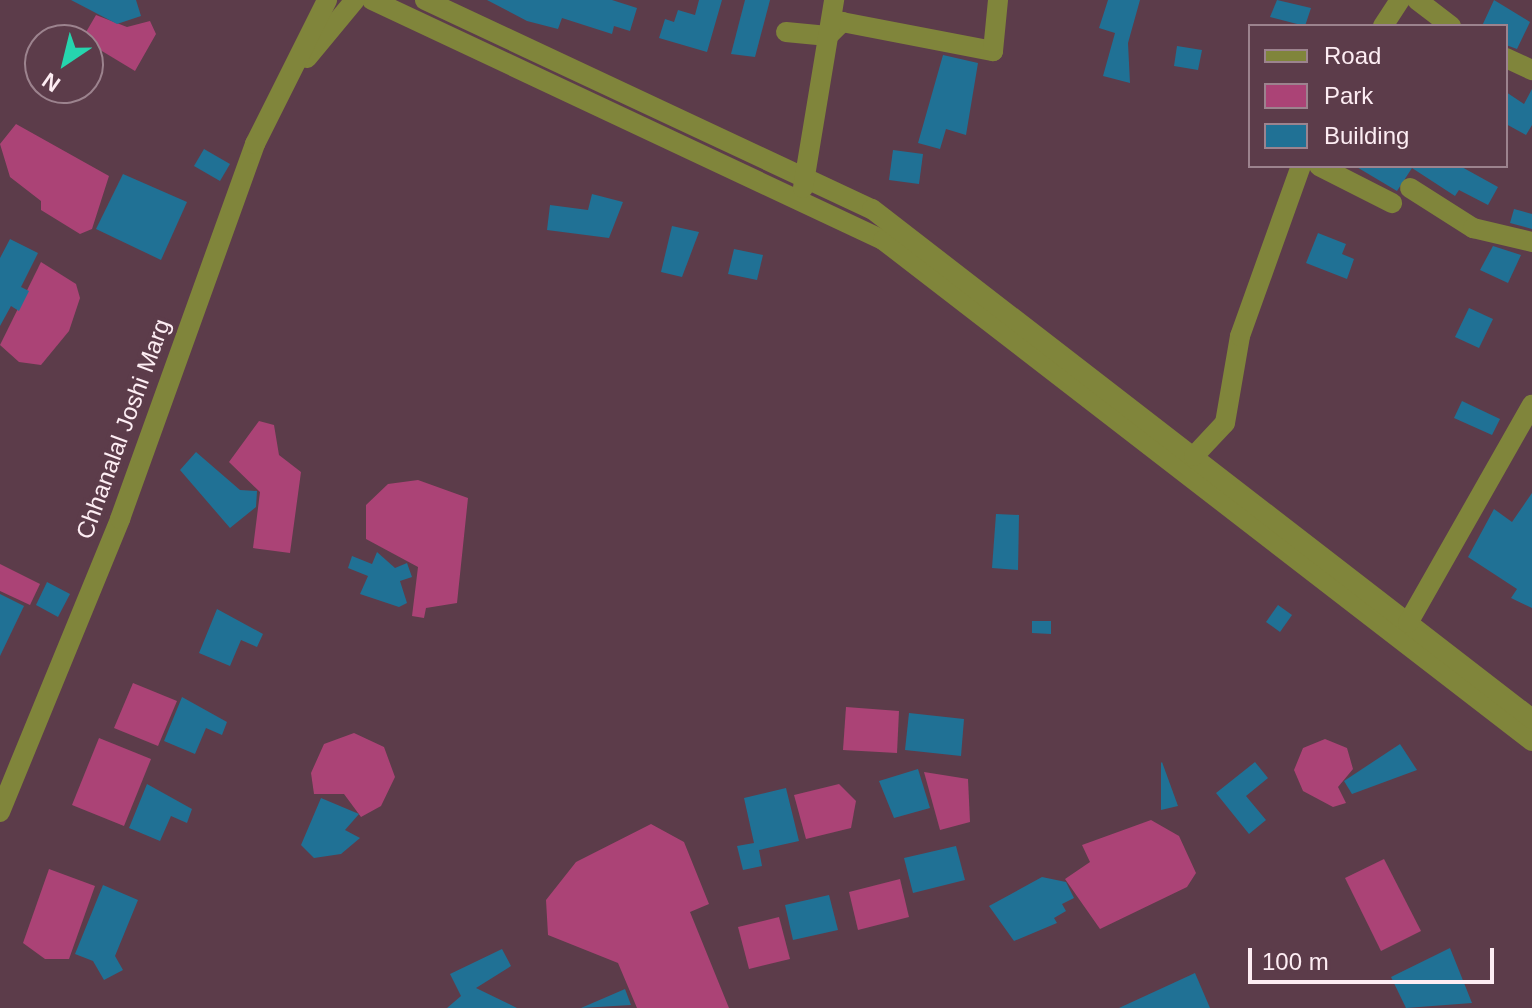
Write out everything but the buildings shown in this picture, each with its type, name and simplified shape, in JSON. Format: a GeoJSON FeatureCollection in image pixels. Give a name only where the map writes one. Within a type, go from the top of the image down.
{"type":"FeatureCollection","features":[{"type":"Feature","properties":{"kind":"street","name":"Chhanalal Joshi Marg"},"geometry":{"type":"LineString","coordinates":[[0,812],[120,519],[255,144],[327,0]]}},
{"type":"Feature","properties":{"kind":"street","name":"Chhanalal Joshi Marg"},"geometry":{"type":"LineString","coordinates":[[297,64],[355,0]]}},
{"type":"Feature","properties":{"kind":"street"},"geometry":{"type":"LineString","coordinates":[[372,0],[802,186],[872,209],[1532,719]]}},
{"type":"Feature","properties":{"kind":"street"},"geometry":{"type":"LineString","coordinates":[[425,0],[802,186],[883,240],[1532,741]]}},
{"type":"Feature","properties":{"kind":"street"},"geometry":{"type":"LineString","coordinates":[[802,186],[834,0]]}},
{"type":"Feature","properties":{"kind":"street"},"geometry":{"type":"LineString","coordinates":[[828,36],[842,22],[993,51],[998,0]]}},
{"type":"Feature","properties":{"kind":"street"},"geometry":{"type":"LineString","coordinates":[[1384,24],[1400,0]]}},
{"type":"Feature","properties":{"kind":"street"},"geometry":{"type":"LineString","coordinates":[[1417,0],[1448,24]]}},
{"type":"Feature","properties":{"kind":"street"},"geometry":{"type":"LineString","coordinates":[[786,32],[828,36]]}},
{"type":"Feature","properties":{"kind":"street"},"geometry":{"type":"LineString","coordinates":[[1508,59],[1532,70]]}},
{"type":"Feature","properties":{"kind":"street"},"geometry":{"type":"LineString","coordinates":[[1194,456],[1225,423],[1240,336],[1300,168]]}},
{"type":"Feature","properties":{"kind":"street"},"geometry":{"type":"LineString","coordinates":[[1323,168],[1392,203]]}},
{"type":"Feature","properties":{"kind":"street"},"geometry":{"type":"LineString","coordinates":[[1410,188],[1473,228],[1532,242]]}},
{"type":"Feature","properties":{"kind":"street"},"geometry":{"type":"LineString","coordinates":[[1408,623],[1532,405]]}},
{"type":"Feature","properties":{"kind":"green space"},"geometry":{"type":"Polygon","coordinates":[[[96,15],[127,27],[150,21],[156,34],[135,71],[104,52],[104,24],[91,24],[96,15]]]}},
{"type":"Feature","properties":{"kind":"green space"},"geometry":{"type":"Polygon","coordinates":[[[16,124],[109,176],[92,229],[80,234],[41,210],[41,201],[10,177],[0,144],[16,124]]]}},
{"type":"Feature","properties":{"kind":"green space"},"geometry":{"type":"Polygon","coordinates":[[[41,262],[76,284],[80,298],[69,331],[41,365],[19,362],[0,345],[41,262]]]}},
{"type":"Feature","properties":{"kind":"green space"},"geometry":{"type":"Polygon","coordinates":[[[259,421],[274,425],[279,455],[301,472],[290,553],[253,548],[260,492],[229,462],[259,421]]]}},
{"type":"Feature","properties":{"kind":"green space"},"geometry":{"type":"Polygon","coordinates":[[[418,480],[468,498],[457,603],[426,608],[424,618],[412,616],[418,567],[366,539],[366,505],[388,484],[418,480]]]}},
{"type":"Feature","properties":{"kind":"green space"},"geometry":{"type":"Polygon","coordinates":[[[0,564],[40,584],[30,605],[0,591],[0,564]]]}},
{"type":"Feature","properties":{"kind":"green space"},"geometry":{"type":"Polygon","coordinates":[[[133,683],[177,701],[158,746],[114,728],[133,683]]]}},
{"type":"Feature","properties":{"kind":"green space"},"geometry":{"type":"Polygon","coordinates":[[[846,707],[899,711],[897,753],[843,750],[846,707]]]}},
{"type":"Feature","properties":{"kind":"green space"},"geometry":{"type":"Polygon","coordinates":[[[354,733],[384,747],[395,777],[381,806],[361,817],[344,794],[314,794],[311,773],[324,744],[354,733]]]}},
{"type":"Feature","properties":{"kind":"green space"},"geometry":{"type":"Polygon","coordinates":[[[99,738],[151,759],[124,826],[72,805],[99,738]]]}},
{"type":"Feature","properties":{"kind":"green space"},"geometry":{"type":"Polygon","coordinates":[[[1325,739],[1347,748],[1353,769],[1338,787],[1346,803],[1333,807],[1303,791],[1294,770],[1303,748],[1325,739]]]}},
{"type":"Feature","properties":{"kind":"green space"},"geometry":{"type":"Polygon","coordinates":[[[924,772],[968,779],[970,822],[940,830],[924,772]]]}},
{"type":"Feature","properties":{"kind":"green space"},"geometry":{"type":"Polygon","coordinates":[[[839,784],[856,801],[851,828],[806,839],[794,795],[839,784]]]}},
{"type":"Feature","properties":{"kind":"green space"},"geometry":{"type":"Polygon","coordinates":[[[1151,820],[1179,836],[1196,873],[1187,887],[1100,929],[1065,879],[1090,862],[1082,845],[1151,820]]]}},
{"type":"Feature","properties":{"kind":"green space"},"geometry":{"type":"Polygon","coordinates":[[[651,824],[684,842],[709,904],[690,912],[729,1008],[637,1008],[618,963],[548,935],[546,900],[576,862],[651,824]]]}},
{"type":"Feature","properties":{"kind":"green space"},"geometry":{"type":"Polygon","coordinates":[[[1384,859],[1421,931],[1381,951],[1345,878],[1384,859]]]}},
{"type":"Feature","properties":{"kind":"green space"},"geometry":{"type":"Polygon","coordinates":[[[49,869],[95,886],[69,959],[45,959],[23,943],[49,869]]]}},
{"type":"Feature","properties":{"kind":"green space"},"geometry":{"type":"Polygon","coordinates":[[[900,879],[909,917],[858,930],[849,892],[900,879]]]}},
{"type":"Feature","properties":{"kind":"green space"},"geometry":{"type":"Polygon","coordinates":[[[779,917],[790,959],[749,969],[738,927],[779,917]]]}}]}
